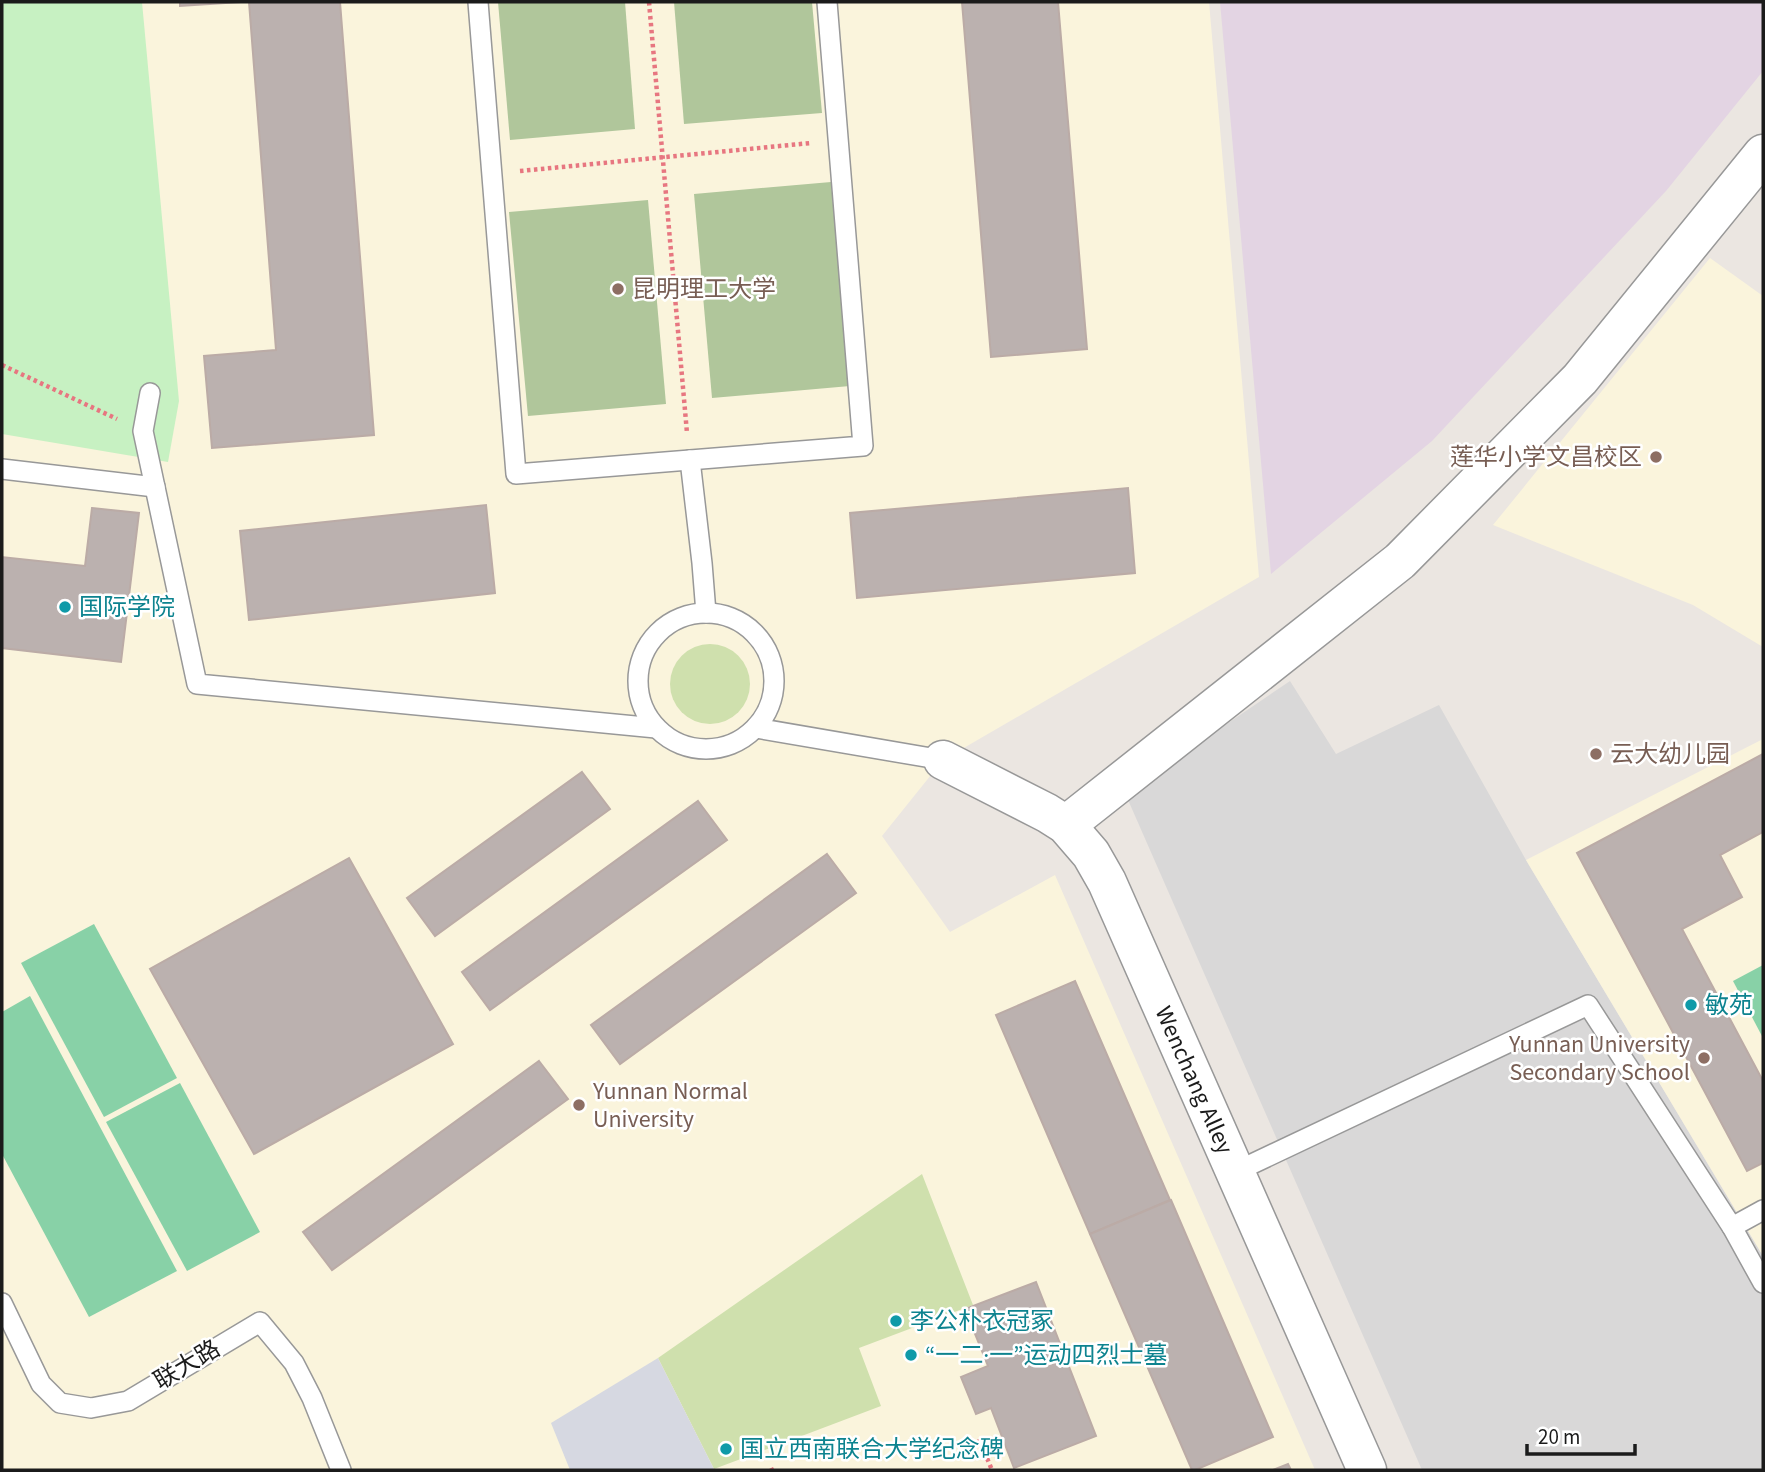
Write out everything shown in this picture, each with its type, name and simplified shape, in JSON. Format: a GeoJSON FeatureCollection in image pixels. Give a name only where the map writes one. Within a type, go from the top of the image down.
{"type":"FeatureCollection","features":[{"type":"Feature","properties":{"kind":"street"},"geometry":{"type":"LineString","coordinates":[[1066,825],[1400,561],[1580,379],[1763,154]]}},
{"type":"Feature","properties":{"kind":"street","name":"Wenchang Alley"},"geometry":{"type":"LineString","coordinates":[[943,760],[1066,825],[1091,854],[1107,882],[1367,1470]]}},
{"type":"Feature","properties":{"kind":"lane"},"geometry":{"type":"LineString","coordinates":[[478,2],[516,474],[863,446],[827,2]]}},
{"type":"Feature","properties":{"kind":"lane"},"geometry":{"type":"LineString","coordinates":[[150,393],[143,431],[197,684],[656,728]]}},
{"type":"Feature","properties":{"kind":"lane"},"geometry":{"type":"LineString","coordinates":[[690,460],[706,613]]}},
{"type":"Feature","properties":{"kind":"lane"},"geometry":{"type":"LineString","coordinates":[[2,469],[155,487]]}},
{"type":"Feature","properties":{"kind":"lane"},"geometry":{"type":"LineString","coordinates":[[706,613],[728,617],[748,628],[763,644],[772,665],[774,687],[768,709],[756,728],[738,741],[717,748],[695,748],[674,741],[656,728],[643,710],[638,687],[639,666],[649,645],[663,628],[684,617],[706,613]]}},
{"type":"Feature","properties":{"kind":"lane"},"geometry":{"type":"LineString","coordinates":[[756,728],[943,760]]}},
{"type":"Feature","properties":{"kind":"lane"},"geometry":{"type":"LineString","coordinates":[[1235,1172],[1588,1005],[1732,1227],[1763,1283]]}},
{"type":"Feature","properties":{"kind":"lane"},"geometry":{"type":"LineString","coordinates":[[1732,1227],[1763,1210]]}},
{"type":"Feature","properties":{"kind":"lane","name":"联大路"},"geometry":{"type":"LineString","coordinates":[[2,1303],[41,1384],[60,1403],[91,1408],[128,1401],[260,1322],[294,1363],[312,1398],[341,1470]]}},
{"type":"Feature","properties":{"kind":"path"},"geometry":{"type":"LineString","coordinates":[[649,2],[690,460]]}},
{"type":"Feature","properties":{"kind":"path"},"geometry":{"type":"LineString","coordinates":[[491,173],[838,140]]}},
{"type":"Feature","properties":{"kind":"path"},"geometry":{"type":"LineString","coordinates":[[2,365],[143,431]]}},
{"type":"Feature","properties":{"kind":"path"},"geometry":{"type":"LineString","coordinates":[[979,1439],[992,1470]]}},
{"type":"Feature","properties":{"kind":"shaded area"},"geometry":{"type":"Polygon","coordinates":[[[2,2],[1209,2],[1259,577],[943,760],[882,836],[950,932],[1055,875],[1315,1470],[2,1470],[2,2]]]}},
{"type":"Feature","properties":{"kind":"shaded area"},"geometry":{"type":"Polygon","coordinates":[[[1220,2],[1763,2],[1763,71],[1666,191],[1432,441],[1271,574],[1220,2]]]}},
{"type":"Feature","properties":{"kind":"shaded area","name":"莲华小学文昌校区"},"geometry":{"type":"Polygon","coordinates":[[[1710,258],[1763,296],[1763,647],[1693,605],[1493,525],[1710,258]]]}},
{"type":"Feature","properties":{"kind":"shaded area"},"geometry":{"type":"Polygon","coordinates":[[[1290,681],[1336,754],[1439,705],[1526,860],[1763,1256],[1763,1470],[1422,1470],[1125,793],[1290,681]]]}},
{"type":"Feature","properties":{"kind":"shaded area","name":"Yunnan University Secondary School"},"geometry":{"type":"Polygon","coordinates":[[[1763,739],[1763,1256],[1526,860],[1763,739]]]}},
{"type":"Feature","properties":{"kind":"shaded area"},"geometry":{"type":"Polygon","coordinates":[[[658,1358],[714,1469],[570,1470],[551,1423],[658,1358]]]}},
{"type":"Feature","properties":{"kind":"green space"},"geometry":{"type":"Polygon","coordinates":[[[2,2],[142,2],[179,401],[168,462],[2,434],[2,2]]]}},
{"type":"Feature","properties":{"kind":"green space"},"geometry":{"type":"Polygon","coordinates":[[[498,2],[625,2],[635,129],[510,140],[498,2]]]}},
{"type":"Feature","properties":{"kind":"green space"},"geometry":{"type":"Polygon","coordinates":[[[674,2],[812,2],[822,113],[684,124],[674,2]]]}},
{"type":"Feature","properties":{"kind":"green space"},"geometry":{"type":"Polygon","coordinates":[[[831,182],[850,386],[712,398],[694,194],[831,182]]]}},
{"type":"Feature","properties":{"kind":"green space"},"geometry":{"type":"Polygon","coordinates":[[[648,200],[666,404],[528,416],[509,212],[648,200]]]}},
{"type":"Feature","properties":{"kind":"green space"},"geometry":{"type":"Polygon","coordinates":[[[710,644],[725,647],[738,656],[747,669],[750,684],[747,699],[738,712],[725,721],[710,724],[695,721],[682,712],[673,699],[670,684],[673,669],[682,656],[695,647],[710,644]]]}},
{"type":"Feature","properties":{"kind":"green space"},"geometry":{"type":"Polygon","coordinates":[[[94,924],[177,1078],[104,1117],[21,963],[94,924]]]}},
{"type":"Feature","properties":{"kind":"green space"},"geometry":{"type":"Polygon","coordinates":[[[1763,965],[1763,1038],[1733,981],[1763,965]]]}},
{"type":"Feature","properties":{"kind":"green space"},"geometry":{"type":"Polygon","coordinates":[[[30,996],[177,1271],[89,1317],[2,1154],[2,1012],[30,996]]]}},
{"type":"Feature","properties":{"kind":"green space"},"geometry":{"type":"Polygon","coordinates":[[[180,1083],[260,1232],[187,1271],[106,1122],[180,1083]]]}},
{"type":"Feature","properties":{"kind":"green space"},"geometry":{"type":"Polygon","coordinates":[[[922,1174],[973,1305],[859,1348],[881,1406],[714,1469],[658,1358],[922,1174]]]}},
{"type":"Feature","properties":{"kind":"building"},"geometry":{"type":"Polygon","coordinates":[[[180,2],[241,2],[180,6],[180,2]]]}},
{"type":"Feature","properties":{"kind":"building"},"geometry":{"type":"Polygon","coordinates":[[[249,2],[340,2],[374,435],[212,448],[204,356],[276,350],[249,2]]]}},
{"type":"Feature","properties":{"kind":"building"},"geometry":{"type":"Polygon","coordinates":[[[962,2],[1058,2],[1087,349],[991,357],[962,2]]]}},
{"type":"Feature","properties":{"kind":"building"},"geometry":{"type":"Polygon","coordinates":[[[1128,488],[1135,573],[857,598],[850,513],[1128,488]]]}},
{"type":"Feature","properties":{"kind":"building"},"geometry":{"type":"Polygon","coordinates":[[[486,505],[495,593],[249,620],[240,531],[486,505]]]}},
{"type":"Feature","properties":{"kind":"building","name":"国际学院"},"geometry":{"type":"Polygon","coordinates":[[[92,508],[139,513],[121,662],[2,648],[2,557],[85,566],[92,508]]]}},
{"type":"Feature","properties":{"kind":"building","name":"敏苑"},"geometry":{"type":"Polygon","coordinates":[[[1763,754],[1763,832],[1720,855],[1742,897],[1682,929],[1763,1081],[1763,1163],[1747,1171],[1577,853],[1763,754]]]}},
{"type":"Feature","properties":{"kind":"building"},"geometry":{"type":"Polygon","coordinates":[[[582,772],[610,809],[435,936],[407,898],[582,772]]]}},
{"type":"Feature","properties":{"kind":"building"},"geometry":{"type":"Polygon","coordinates":[[[698,801],[727,840],[490,1010],[462,972],[698,801]]]}},
{"type":"Feature","properties":{"kind":"building"},"geometry":{"type":"Polygon","coordinates":[[[827,854],[856,893],[620,1064],[591,1025],[827,854]]]}},
{"type":"Feature","properties":{"kind":"building"},"geometry":{"type":"Polygon","coordinates":[[[349,858],[453,1044],[254,1154],[150,969],[349,858]]]}},
{"type":"Feature","properties":{"kind":"building"},"geometry":{"type":"Polygon","coordinates":[[[1075,981],[1170,1200],[1090,1234],[996,1015],[1075,981]]]}},
{"type":"Feature","properties":{"kind":"building"},"geometry":{"type":"Polygon","coordinates":[[[539,1061],[568,1099],[332,1270],[303,1232],[539,1061]]]}},
{"type":"Feature","properties":{"kind":"building"},"geometry":{"type":"Polygon","coordinates":[[[1171,1200],[1273,1437],[1195,1470],[1192,1470],[1090,1234],[1171,1200]]]}},
{"type":"Feature","properties":{"kind":"building"},"geometry":{"type":"Polygon","coordinates":[[[1036,1282],[1096,1436],[1014,1468],[991,1408],[976,1414],[961,1377],[988,1366],[965,1309],[1036,1282]]]}},
{"type":"Feature","properties":{"kind":"building"},"geometry":{"type":"Polygon","coordinates":[[[1288,1464],[1291,1470],[1273,1470],[1288,1464]]]}},
{"type":"Feature","properties":{"kind":"place","name":"昆明理工大学"},"geometry":{"type":"Point","coordinates":[618,289]}},
{"type":"Feature","properties":{"kind":"place","name":"莲华小学文昌校区"},"geometry":{"type":"Point","coordinates":[1656,457]}},
{"type":"Feature","properties":{"kind":"place","name":"国际学院"},"geometry":{"type":"Point","coordinates":[65,607]}},
{"type":"Feature","properties":{"kind":"place","name":"云大幼儿园"},"geometry":{"type":"Point","coordinates":[1596,754]}},
{"type":"Feature","properties":{"kind":"place","name":"敏苑"},"geometry":{"type":"Point","coordinates":[1691,1005]}},
{"type":"Feature","properties":{"kind":"place","name":"Yunnan University Secondary School"},"geometry":{"type":"Point","coordinates":[1704,1058]}},
{"type":"Feature","properties":{"kind":"place","name":"Yunnan Normal University"},"geometry":{"type":"Point","coordinates":[579,1105]}},
{"type":"Feature","properties":{"kind":"place","name":"李公朴衣冠冢"},"geometry":{"type":"Point","coordinates":[896,1321]}},
{"type":"Feature","properties":{"kind":"place","name":"“一二·一”运动四烈士墓"},"geometry":{"type":"Point","coordinates":[911,1355]}},
{"type":"Feature","properties":{"kind":"place","name":"国立西南联合大学纪念碑"},"geometry":{"type":"Point","coordinates":[726,1449]}}]}
